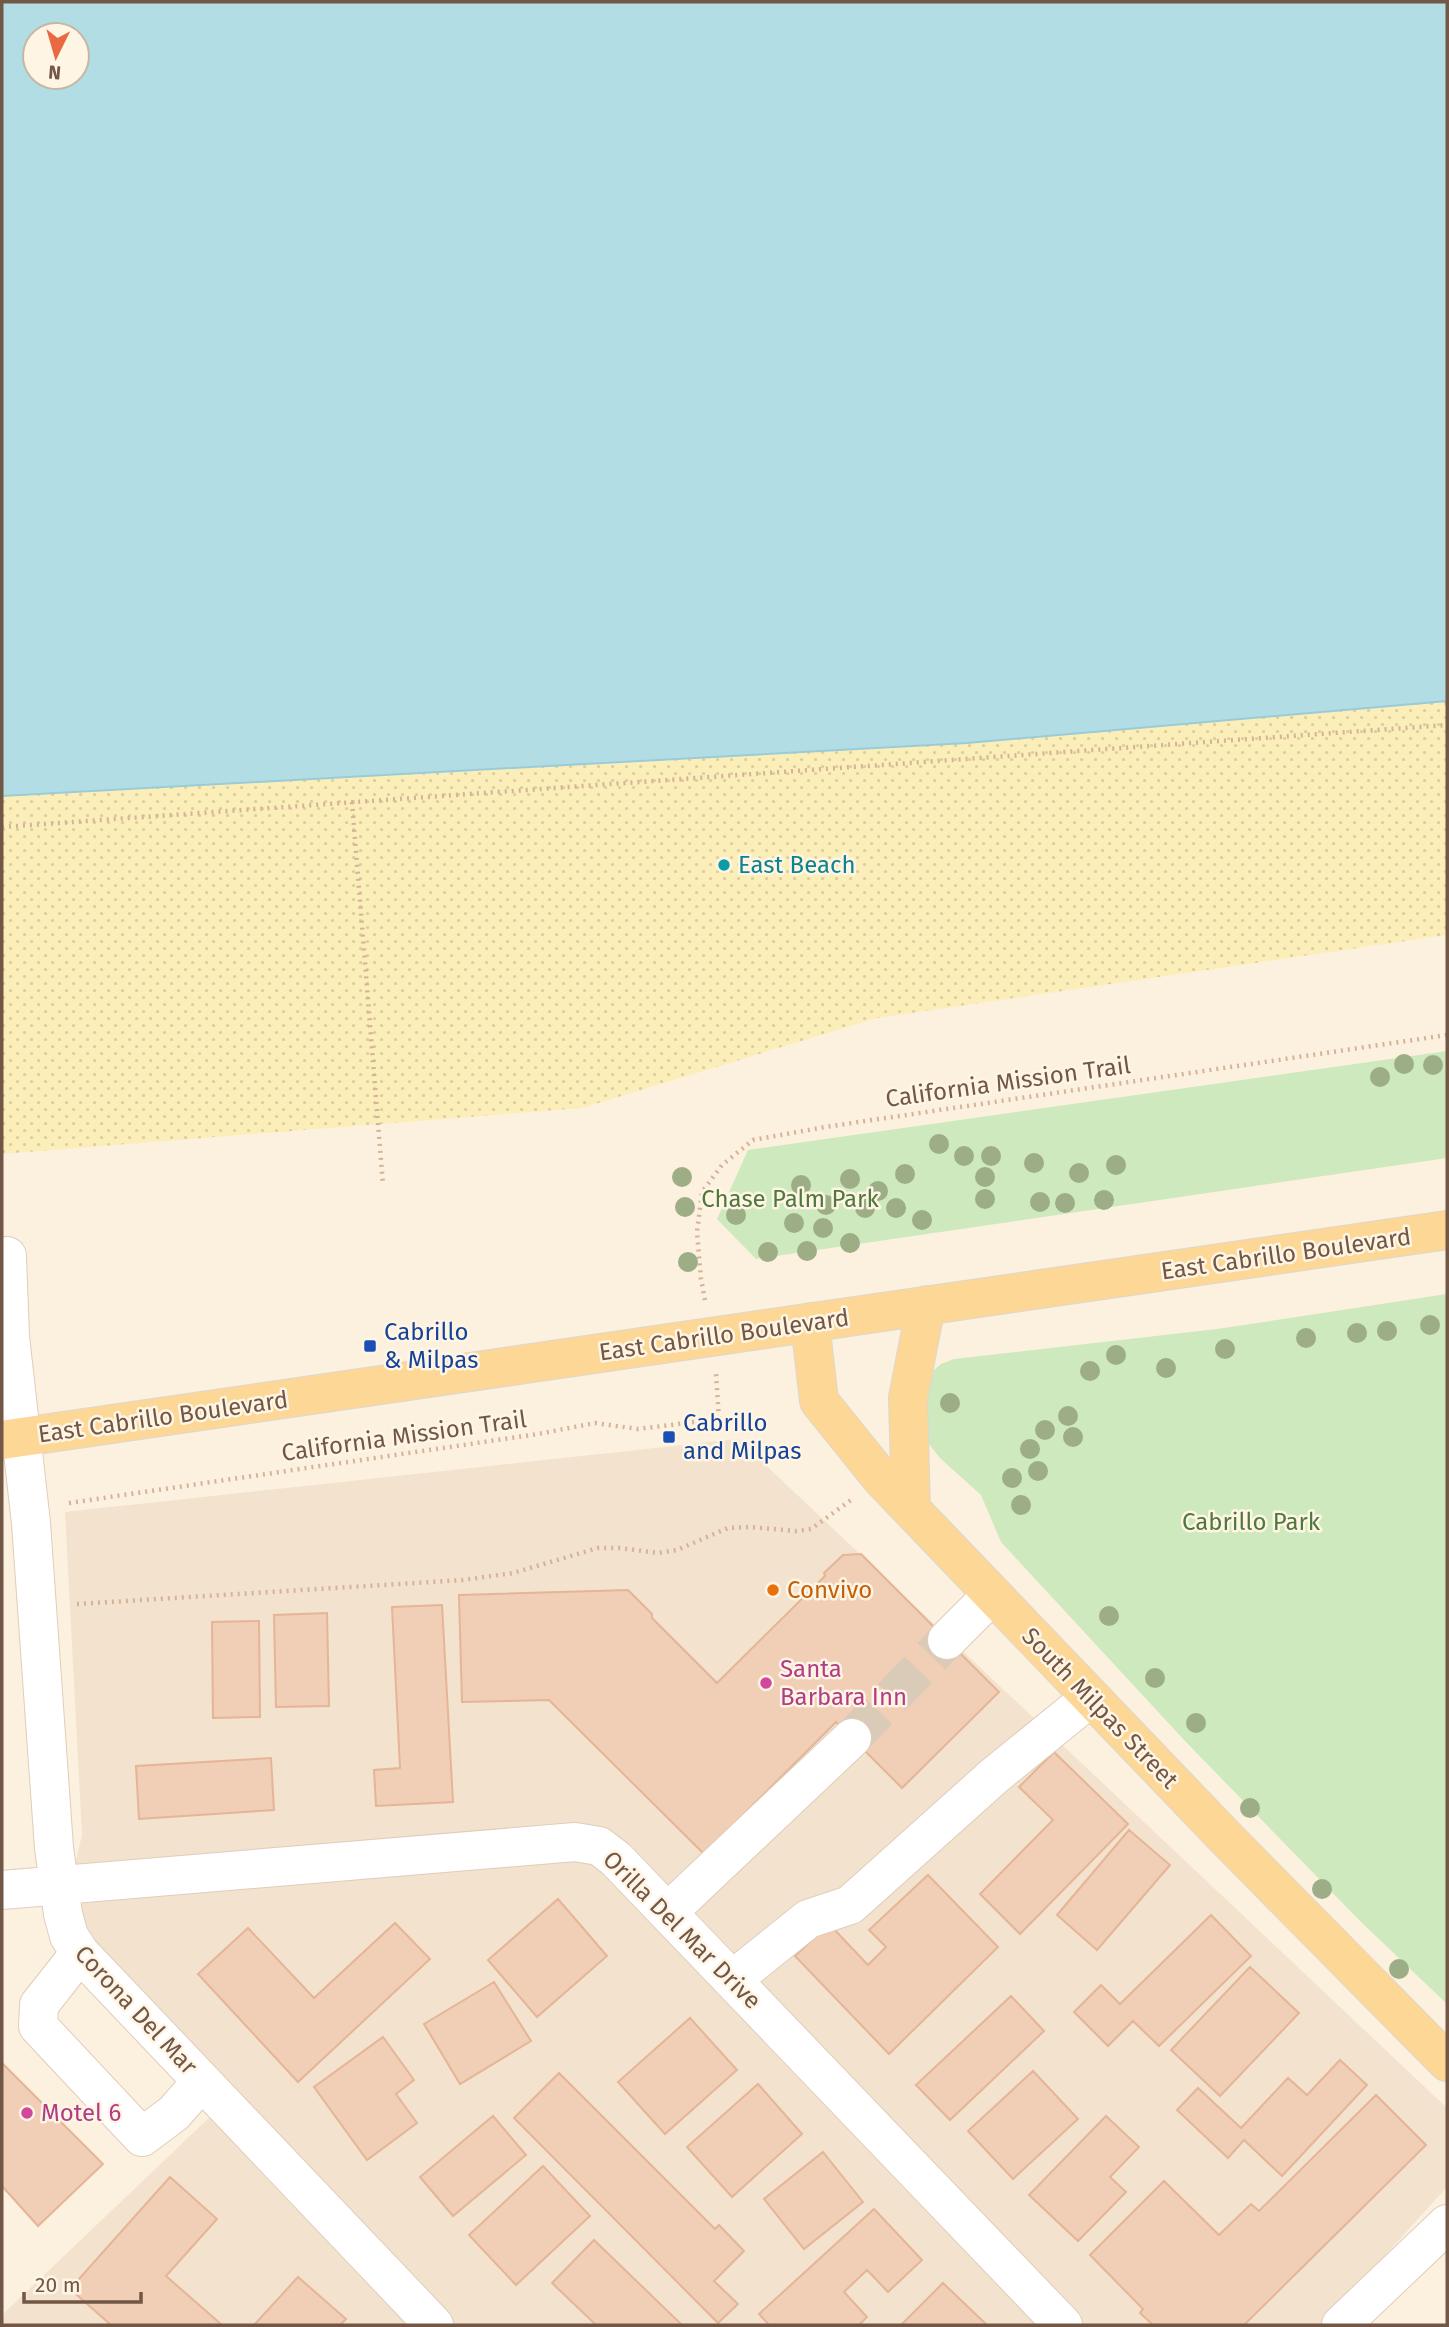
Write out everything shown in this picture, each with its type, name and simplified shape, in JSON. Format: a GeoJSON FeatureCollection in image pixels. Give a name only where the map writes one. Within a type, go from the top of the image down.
{"type":"FeatureCollection","features":[{"type":"Feature","properties":{"kind":"main road","name":"East Cabrillo Boulevard"},"geometry":{"type":"LineString","coordinates":[[11,1439],[1447,1230]]}},
{"type":"Feature","properties":{"kind":"main road"},"geometry":{"type":"LineString","coordinates":[[911,1509],[908,1398],[926,1305]]}},
{"type":"Feature","properties":{"kind":"main road","name":"South Milpas Street"},"geometry":{"type":"LineString","coordinates":[[810,1322],[819,1401],[881,1478],[1090,1698],[1447,2062]]}},
{"type":"Feature","properties":{"kind":"street","name":"Corona Del Mar"},"geometry":{"type":"LineString","coordinates":[[7,1256],[11,1439],[31,1523],[58,1885],[69,1936],[80,1953],[434,2325]]}},
{"type":"Feature","properties":{"kind":"street"},"geometry":{"type":"LineString","coordinates":[[947,1640],[992,1595]]}},
{"type":"Feature","properties":{"kind":"street"},"geometry":{"type":"LineString","coordinates":[[732,1979],[808,1919],[850,1905],[994,1776],[1090,1698]]}},
{"type":"Feature","properties":{"kind":"street"},"geometry":{"type":"LineString","coordinates":[[668,1912],[852,1738]]}},
{"type":"Feature","properties":{"kind":"street","name":"Orilla Del Mar Drive"},"geometry":{"type":"LineString","coordinates":[[2,1890],[575,1842],[598,1846],[616,1858],[1063,2325]]}},
{"type":"Feature","properties":{"kind":"street"},"geometry":{"type":"LineString","coordinates":[[80,1953],[39,2005],[38,2026],[142,2137],[174,2113],[202,2081]]}},
{"type":"Feature","properties":{"kind":"street"},"geometry":{"type":"LineString","coordinates":[[1341,2325],[1447,2224]]}},
{"type":"Feature","properties":{"kind":"path"},"geometry":{"type":"LineString","coordinates":[[2,827],[1447,725]]}},
{"type":"Feature","properties":{"kind":"path"},"geometry":{"type":"LineString","coordinates":[[352,802],[383,1185]]}},
{"type":"Feature","properties":{"kind":"path","name":"California Mission Trail"},"geometry":{"type":"LineString","coordinates":[[705,1299],[697,1232],[702,1192],[722,1166],[753,1140],[1447,1035]]}},
{"type":"Feature","properties":{"kind":"path","name":"California Mission Trail"},"geometry":{"type":"LineString","coordinates":[[68,1503],[538,1434],[595,1423],[638,1429],[719,1419],[718,1391]]}},
{"type":"Feature","properties":{"kind":"path"},"geometry":{"type":"LineString","coordinates":[[77,1604],[463,1580],[513,1573],[597,1548],[658,1553],[677,1550],[728,1528],[796,1531],[811,1529],[836,1510]]}},
{"type":"Feature","properties":{"kind":"shaded area"},"geometry":{"type":"Polygon","coordinates":[[[738,1439],[1447,2108],[1447,2187],[1322,2325],[2,2325],[2,2315],[212,2115],[63,1914],[82,1835],[65,1512],[738,1439]]]}},
{"type":"Feature","properties":{"kind":"sand","name":"East Beach"},"geometry":{"type":"Polygon","coordinates":[[[1447,701],[1447,935],[877,1018],[582,1108],[2,1154],[2,796],[967,743],[1447,701]]]}},
{"type":"Feature","properties":{"kind":"green space","name":"Chase Palm Park"},"geometry":{"type":"Polygon","coordinates":[[[1447,1051],[1447,1158],[756,1259],[717,1219],[748,1150],[1447,1051]]]}},
{"type":"Feature","properties":{"kind":"green space","name":"Cabrillo Park"},"geometry":{"type":"Polygon","coordinates":[[[1447,1294],[1447,2004],[1361,1922],[1185,1741],[1001,1542],[981,1495],[941,1459],[928,1443],[917,1416],[928,1375],[941,1364],[954,1359],[1217,1329],[1447,1294]]]}},
{"type":"Feature","properties":{"kind":"water"},"geometry":{"type":"Polygon","coordinates":[[[2,2],[1447,2],[1447,701],[967,743],[2,796],[2,2]]]}},
{"type":"Feature","properties":{"kind":"building"},"geometry":{"type":"Polygon","coordinates":[[[861,1554],[999,1692],[902,1788],[836,1722],[704,1854],[549,1700],[462,1702],[459,1595],[628,1590],[717,1683],[843,1555],[861,1554]]]}},
{"type":"Feature","properties":{"kind":"building"},"geometry":{"type":"Polygon","coordinates":[[[442,1605],[453,1802],[376,1806],[374,1770],[400,1768],[392,1607],[442,1605]]]}},
{"type":"Feature","properties":{"kind":"building"},"geometry":{"type":"Polygon","coordinates":[[[327,1613],[329,1706],[276,1707],[274,1615],[327,1613]]]}},
{"type":"Feature","properties":{"kind":"building"},"geometry":{"type":"Polygon","coordinates":[[[259,1621],[260,1717],[213,1718],[212,1622],[259,1621]]]}},
{"type":"Feature","properties":{"kind":"building"},"geometry":{"type":"Polygon","coordinates":[[[1054,1752],[1128,1824],[1020,1934],[980,1894],[1053,1820],[1019,1787],[1054,1752]]]}},
{"type":"Feature","properties":{"kind":"building"},"geometry":{"type":"Polygon","coordinates":[[[271,1758],[274,1810],[139,1819],[136,1766],[271,1758]]]}},
{"type":"Feature","properties":{"kind":"building"},"geometry":{"type":"Polygon","coordinates":[[[1129,1830],[1170,1865],[1097,1950],[1057,1915],[1129,1830]]]}},
{"type":"Feature","properties":{"kind":"building"},"geometry":{"type":"Polygon","coordinates":[[[928,1875],[998,1947],[889,2054],[795,1956],[829,1924],[868,1965],[886,1947],[869,1930],[928,1875]]]}},
{"type":"Feature","properties":{"kind":"building"},"geometry":{"type":"Polygon","coordinates":[[[558,1899],[607,1956],[537,2017],[488,1960],[558,1899]]]}},
{"type":"Feature","properties":{"kind":"building"},"geometry":{"type":"Polygon","coordinates":[[[1211,1915],[1251,1956],[1159,2046],[1133,2021],[1108,2046],[1074,2012],[1101,1985],[1120,2004],[1211,1915]]]}},
{"type":"Feature","properties":{"kind":"building"},"geometry":{"type":"Polygon","coordinates":[[[395,1923],[430,1959],[298,2082],[198,1974],[248,1928],[314,1998],[395,1923]]]}},
{"type":"Feature","properties":{"kind":"building"},"geometry":{"type":"Polygon","coordinates":[[[1250,1967],[1299,2013],[1220,2096],[1171,2050],[1250,1967]]]}},
{"type":"Feature","properties":{"kind":"building"},"geometry":{"type":"Polygon","coordinates":[[[494,1982],[531,2041],[460,2084],[424,2024],[494,1982]]]}},
{"type":"Feature","properties":{"kind":"building"},"geometry":{"type":"Polygon","coordinates":[[[1011,1996],[1044,2031],[950,2120],[916,2085],[1011,1996]]]}},
{"type":"Feature","properties":{"kind":"building"},"geometry":{"type":"Polygon","coordinates":[[[690,2018],[737,2070],[665,2134],[618,2082],[690,2018]]]}},
{"type":"Feature","properties":{"kind":"building"},"geometry":{"type":"Polygon","coordinates":[[[383,2037],[414,2080],[396,2094],[417,2123],[367,2160],[314,2087],[383,2037]]]}},
{"type":"Feature","properties":{"kind":"building"},"geometry":{"type":"Polygon","coordinates":[[[1340,2060],[1367,2085],[1282,2176],[1244,2140],[1228,2158],[1177,2110],[1198,2088],[1241,2128],[1288,2078],[1307,2095],[1340,2060]]]}},
{"type":"Feature","properties":{"kind":"building","name":"Motel 6"},"geometry":{"type":"Polygon","coordinates":[[[2,2063],[103,2164],[38,2226],[2,2186],[2,2063]]]}},
{"type":"Feature","properties":{"kind":"building"},"geometry":{"type":"Polygon","coordinates":[[[1033,2071],[1078,2119],[1013,2179],[968,2131],[1033,2071]]]}},
{"type":"Feature","properties":{"kind":"building"},"geometry":{"type":"Polygon","coordinates":[[[559,2073],[715,2229],[719,2225],[744,2251],[714,2281],[738,2304],[718,2323],[514,2118],[559,2073]]]}},
{"type":"Feature","properties":{"kind":"building"},"geometry":{"type":"Polygon","coordinates":[[[758,2084],[802,2134],[732,2197],[687,2147],[758,2084]]]}},
{"type":"Feature","properties":{"kind":"building"},"geometry":{"type":"Polygon","coordinates":[[[1376,2095],[1426,2145],[1244,2325],[1153,2325],[1140,2313],[1143,2309],[1090,2255],[1164,2181],[1219,2235],[1251,2204],[1259,2211],[1376,2095]]]}},
{"type":"Feature","properties":{"kind":"building"},"geometry":{"type":"Polygon","coordinates":[[[493,2116],[526,2155],[453,2216],[420,2177],[493,2116]]]}},
{"type":"Feature","properties":{"kind":"building"},"geometry":{"type":"Polygon","coordinates":[[[1106,2116],[1139,2147],[1110,2177],[1126,2192],[1078,2241],[1029,2195],[1106,2116]]]}},
{"type":"Feature","properties":{"kind":"building"},"geometry":{"type":"Polygon","coordinates":[[[823,2152],[863,2202],[804,2249],[764,2199],[823,2152]]]}},
{"type":"Feature","properties":{"kind":"building"},"geometry":{"type":"Polygon","coordinates":[[[543,2166],[590,2216],[516,2285],[469,2235],[543,2166]]]}},
{"type":"Feature","properties":{"kind":"building"},"geometry":{"type":"Polygon","coordinates":[[[170,2177],[217,2219],[166,2276],[222,2325],[111,2325],[70,2289],[170,2177]]]}},
{"type":"Feature","properties":{"kind":"building"},"geometry":{"type":"Polygon","coordinates":[[[874,2209],[922,2260],[888,2292],[867,2270],[844,2292],[867,2317],[859,2325],[769,2325],[759,2314],[874,2209]]]}},
{"type":"Feature","properties":{"kind":"building"},"geometry":{"type":"Polygon","coordinates":[[[594,2240],[682,2325],[596,2325],[552,2283],[594,2240]]]}},
{"type":"Feature","properties":{"kind":"building"},"geometry":{"type":"Polygon","coordinates":[[[298,2277],[346,2319],[340,2325],[254,2325],[298,2277]]]}},
{"type":"Feature","properties":{"kind":"building"},"geometry":{"type":"Polygon","coordinates":[[[943,2283],[987,2325],[901,2325],[943,2283]]]}},
{"type":"Feature","properties":{"kind":"tunnel"},"geometry":{"type":"LineString","coordinates":[[852,1738],[947,1640]]}},
{"type":"Feature","properties":{"kind":"place","name":"East Beach"},"geometry":{"type":"Point","coordinates":[724,865]}},
{"type":"Feature","properties":{"kind":"place","name":"Cabrillo & Milpas"},"geometry":{"type":"Point","coordinates":[370,1346]}},
{"type":"Feature","properties":{"kind":"place","name":"Cabrillo and Milpas"},"geometry":{"type":"Point","coordinates":[669,1437]}},
{"type":"Feature","properties":{"kind":"place","name":"Convivo"},"geometry":{"type":"Point","coordinates":[773,1590]}},
{"type":"Feature","properties":{"kind":"place","name":"Santa Barbara Inn"},"geometry":{"type":"Point","coordinates":[766,1683]}},
{"type":"Feature","properties":{"kind":"place","name":"Motel 6"},"geometry":{"type":"Point","coordinates":[27,2113]}}]}
